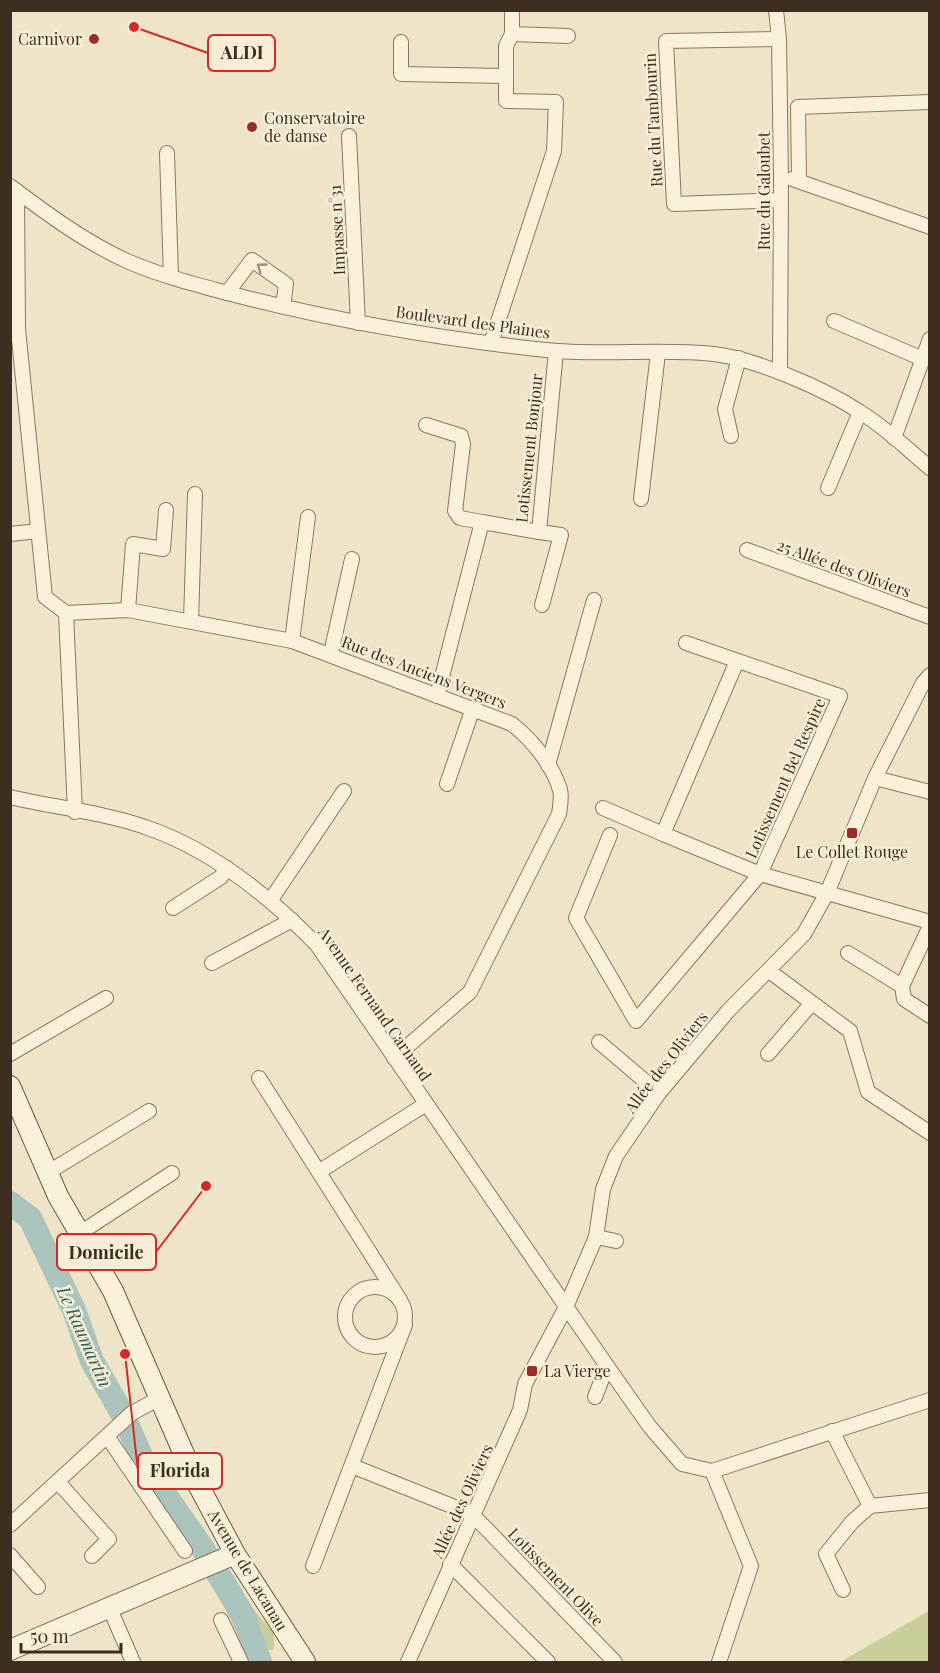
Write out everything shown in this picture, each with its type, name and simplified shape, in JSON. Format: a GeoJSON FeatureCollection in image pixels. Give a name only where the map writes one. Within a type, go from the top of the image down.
{"type":"FeatureCollection","features":[{"type":"Feature","properties":{"kind":"street"},"geometry":{"type":"LineString","coordinates":[[491,343],[554,152],[556,102],[506,100],[506,46],[512,34],[512,10]]}},
{"type":"Feature","properties":{"kind":"street","name":"Rue du Galoubet"},"geometry":{"type":"LineString","coordinates":[[776,10],[779,39],[781,179],[780,372]]}},
{"type":"Feature","properties":{"kind":"street"},"geometry":{"type":"LineString","coordinates":[[512,34],[568,36]]}},
{"type":"Feature","properties":{"kind":"street","name":"Rue du Tambourin"},"geometry":{"type":"LineString","coordinates":[[779,39],[666,41],[674,204],[781,200]]}},
{"type":"Feature","properties":{"kind":"street"},"geometry":{"type":"LineString","coordinates":[[401,42],[401,74],[505,76]]}},
{"type":"Feature","properties":{"kind":"street"},"geometry":{"type":"LineString","coordinates":[[799,180],[798,107],[930,102]]}},
{"type":"Feature","properties":{"kind":"street","name":"Impasse n°31"},"geometry":{"type":"LineString","coordinates":[[349,136],[358,322]]}},
{"type":"Feature","properties":{"kind":"street"},"geometry":{"type":"LineString","coordinates":[[167,153],[171,277]]}},
{"type":"Feature","properties":{"kind":"street"},"geometry":{"type":"LineString","coordinates":[[781,179],[799,180],[930,228]]}},
{"type":"Feature","properties":{"kind":"street"},"geometry":{"type":"LineString","coordinates":[[14,188],[18,329],[45,597],[66,613],[71,675],[75,812]]}},
{"type":"Feature","properties":{"kind":"street","name":"Boulevard des Plaines"},"geometry":{"type":"LineString","coordinates":[[14,188],[68,227],[126,260],[171,277],[283,306],[358,322],[556,351],[713,354],[739,358],[780,372],[860,412],[930,468]]}},
{"type":"Feature","properties":{"kind":"street"},"geometry":{"type":"LineString","coordinates":[[227,292],[252,260],[286,284],[283,306]]}},
{"type":"Feature","properties":{"kind":"street"},"geometry":{"type":"LineString","coordinates":[[834,321],[923,368]]}},
{"type":"Feature","properties":{"kind":"street"},"geometry":{"type":"LineString","coordinates":[[894,438],[923,368],[930,339]]}},
{"type":"Feature","properties":{"kind":"street","name":"Lotissement Bonjour"},"geometry":{"type":"LineString","coordinates":[[426,425],[461,436],[464,444],[455,511],[460,518],[539,532],[556,351]]}},
{"type":"Feature","properties":{"kind":"street"},"geometry":{"type":"LineString","coordinates":[[641,499],[658,353]]}},
{"type":"Feature","properties":{"kind":"street"},"geometry":{"type":"LineString","coordinates":[[731,436],[725,409],[739,358]]}},
{"type":"Feature","properties":{"kind":"street"},"geometry":{"type":"LineString","coordinates":[[828,488],[860,412]]}},
{"type":"Feature","properties":{"kind":"street"},"geometry":{"type":"LineString","coordinates":[[191,621],[195,494]]}},
{"type":"Feature","properties":{"kind":"street"},"geometry":{"type":"LineString","coordinates":[[128,610],[133,544],[163,549],[166,510]]}},
{"type":"Feature","properties":{"kind":"street"},"geometry":{"type":"LineString","coordinates":[[292,641],[308,517]]}},
{"type":"Feature","properties":{"kind":"street"},"geometry":{"type":"LineString","coordinates":[[438,696],[482,522]]}},
{"type":"Feature","properties":{"kind":"street"},"geometry":{"type":"LineString","coordinates":[[10,534],[38,531]]}},
{"type":"Feature","properties":{"kind":"street"},"geometry":{"type":"LineString","coordinates":[[539,532],[561,536],[542,605]]}},
{"type":"Feature","properties":{"kind":"street","name":"25 Allée des Oliviers"},"geometry":{"type":"LineString","coordinates":[[930,608],[749,546],[930,617]]}},
{"type":"Feature","properties":{"kind":"street"},"geometry":{"type":"LineString","coordinates":[[331,653],[352,559]]}},
{"type":"Feature","properties":{"kind":"street"},"geometry":{"type":"LineString","coordinates":[[548,765],[594,600]]}},
{"type":"Feature","properties":{"kind":"street","name":"Rue des Anciens Vergers"},"geometry":{"type":"LineString","coordinates":[[66,613],[128,610],[292,641],[331,653],[473,708],[512,724],[527,736],[548,765],[561,791],[559,814],[470,992],[394,1058]]}},
{"type":"Feature","properties":{"kind":"street","name":"Lotissement Bel Respire"},"geometry":{"type":"LineString","coordinates":[[610,835],[576,918],[636,1021],[760,874],[840,696],[686,643]]}},
{"type":"Feature","properties":{"kind":"street"},"geometry":{"type":"LineString","coordinates":[[663,834],[737,661]]}},
{"type":"Feature","properties":{"kind":"street","name":"Allée des Oliviers"},"geometry":{"type":"LineString","coordinates":[[408,1662],[520,1410],[525,1384],[566,1307],[596,1237],[603,1189],[616,1156],[658,1093],[728,1011],[804,934],[827,893],[875,778],[923,683],[930,675]]}},
{"type":"Feature","properties":{"kind":"street"},"geometry":{"type":"LineString","coordinates":[[447,784],[473,708]]}},
{"type":"Feature","properties":{"kind":"street"},"geometry":{"type":"LineString","coordinates":[[875,778],[930,792]]}},
{"type":"Feature","properties":{"kind":"street"},"geometry":{"type":"LineString","coordinates":[[270,901],[344,791]]}},
{"type":"Feature","properties":{"kind":"street","name":"Avenue Fernand Carnaud"},"geometry":{"type":"LineString","coordinates":[[10,798],[143,826],[188,844],[227,868],[292,920],[316,945],[650,1427],[682,1464],[712,1471]]}},
{"type":"Feature","properties":{"kind":"street","name":"Lotissement Bel Respire"},"geometry":{"type":"LineString","coordinates":[[603,808],[760,874],[930,924]]}},
{"type":"Feature","properties":{"kind":"street"},"geometry":{"type":"LineString","coordinates":[[173,908],[221,877],[227,868]]}},
{"type":"Feature","properties":{"kind":"street"},"geometry":{"type":"LineString","coordinates":[[212,963],[292,920]]}},
{"type":"Feature","properties":{"kind":"street"},"geometry":{"type":"LineString","coordinates":[[930,924],[902,986],[904,999],[930,1016]]}},
{"type":"Feature","properties":{"kind":"street"},"geometry":{"type":"LineString","coordinates":[[848,953],[902,986]]}},
{"type":"Feature","properties":{"kind":"street"},"geometry":{"type":"LineString","coordinates":[[769,971],[850,1031],[868,1092],[930,1133]]}},
{"type":"Feature","properties":{"kind":"street"},"geometry":{"type":"LineString","coordinates":[[10,1054],[106,998]]}},
{"type":"Feature","properties":{"kind":"street"},"geometry":{"type":"LineString","coordinates":[[768,1054],[812,1003]]}},
{"type":"Feature","properties":{"kind":"street"},"geometry":{"type":"LineString","coordinates":[[599,1042],[658,1093]]}},
{"type":"Feature","properties":{"kind":"street"},"geometry":{"type":"LineString","coordinates":[[260,1078],[405,1310],[405,1325],[314,1566]]}},
{"type":"Feature","properties":{"kind":"street","name":"Avenue de Lacanau"},"geometry":{"type":"LineString","coordinates":[[10,1086],[48,1173],[112,1291],[160,1398],[194,1477],[218,1562],[305,1662]]}},
{"type":"Feature","properties":{"kind":"street"},"geometry":{"type":"LineString","coordinates":[[320,1171],[426,1104]]}},
{"type":"Feature","properties":{"kind":"street"},"geometry":{"type":"LineString","coordinates":[[48,1173],[149,1111]]}},
{"type":"Feature","properties":{"kind":"street"},"geometry":{"type":"LineString","coordinates":[[80,1233],[172,1173]]}},
{"type":"Feature","properties":{"kind":"street"},"geometry":{"type":"LineString","coordinates":[[596,1237],[616,1240]]}},
{"type":"Feature","properties":{"kind":"street"},"geometry":{"type":"LineString","coordinates":[[400,1300],[392,1292],[382,1287],[362,1290],[346,1305],[345,1323],[355,1341],[375,1348],[393,1342],[405,1325]]}},
{"type":"Feature","properties":{"kind":"street"},"geometry":{"type":"LineString","coordinates":[[595,1397],[607,1366]]}},
{"type":"Feature","properties":{"kind":"street"},"geometry":{"type":"LineString","coordinates":[[12,1522],[132,1413],[160,1398]]}},
{"type":"Feature","properties":{"kind":"street"},"geometry":{"type":"LineString","coordinates":[[719,1662],[751,1566],[712,1471],[930,1400]]}},
{"type":"Feature","properties":{"kind":"street"},"geometry":{"type":"LineString","coordinates":[[832,1431],[870,1506]]}},
{"type":"Feature","properties":{"kind":"street"},"geometry":{"type":"LineString","coordinates":[[107,1436],[185,1551]]}},
{"type":"Feature","properties":{"kind":"street"},"geometry":{"type":"LineString","coordinates":[[352,1466],[472,1514]]}},
{"type":"Feature","properties":{"kind":"street"},"geometry":{"type":"LineString","coordinates":[[58,1482],[110,1539],[92,1556]]}},
{"type":"Feature","properties":{"kind":"street"},"geometry":{"type":"LineString","coordinates":[[843,1590],[826,1554],[852,1522],[870,1506],[930,1500]]}},
{"type":"Feature","properties":{"kind":"street","name":"Lotissement Olive"},"geometry":{"type":"LineString","coordinates":[[472,1514],[615,1662]]}},
{"type":"Feature","properties":{"kind":"street"},"geometry":{"type":"LineString","coordinates":[[10,1555],[38,1587]]}},
{"type":"Feature","properties":{"kind":"street"},"geometry":{"type":"LineString","coordinates":[[10,1650],[218,1562]]}},
{"type":"Feature","properties":{"kind":"street"},"geometry":{"type":"LineString","coordinates":[[450,1564],[548,1662]]}},
{"type":"Feature","properties":{"kind":"street"},"geometry":{"type":"LineString","coordinates":[[110,1609],[133,1662]]}},
{"type":"Feature","properties":{"kind":"street"},"geometry":{"type":"LineString","coordinates":[[221,1620],[241,1662]]}},
{"type":"Feature","properties":{"kind":"green space"},"geometry":{"type":"Polygon","coordinates":[[[232,1584],[274,1633],[274,1650],[257,1651],[260,1662],[251,1662],[217,1592],[232,1584]]]}},
{"type":"Feature","properties":{"kind":"green space"},"geometry":{"type":"Polygon","coordinates":[[[929,1611],[929,1662],[840,1662],[929,1611]]]}},
{"type":"Feature","properties":{"kind":"waterway","name":"Le Raumartin"},"geometry":{"type":"LineString","coordinates":[[10,1203],[30,1218],[74,1310],[92,1361],[123,1415],[146,1467],[203,1549],[243,1615],[260,1662]]}},
{"type":"Feature","properties":{"kind":"place","name":"ALDI"},"geometry":{"type":"Point","coordinates":[134,27]}},
{"type":"Feature","properties":{"kind":"place","name":"Carnivor"},"geometry":{"type":"Point","coordinates":[94,39]}},
{"type":"Feature","properties":{"kind":"place","name":"Conservatoire de danse"},"geometry":{"type":"Point","coordinates":[252,127]}},
{"type":"Feature","properties":{"kind":"place","name":"Le Collet Rouge"},"geometry":{"type":"Point","coordinates":[852,833]}},
{"type":"Feature","properties":{"kind":"place","name":"Domicile"},"geometry":{"type":"Point","coordinates":[206,1186]}},
{"type":"Feature","properties":{"kind":"place","name":"Florida"},"geometry":{"type":"Point","coordinates":[125,1354]}},
{"type":"Feature","properties":{"kind":"place","name":"La Vierge"},"geometry":{"type":"Point","coordinates":[532,1371]}}]}
